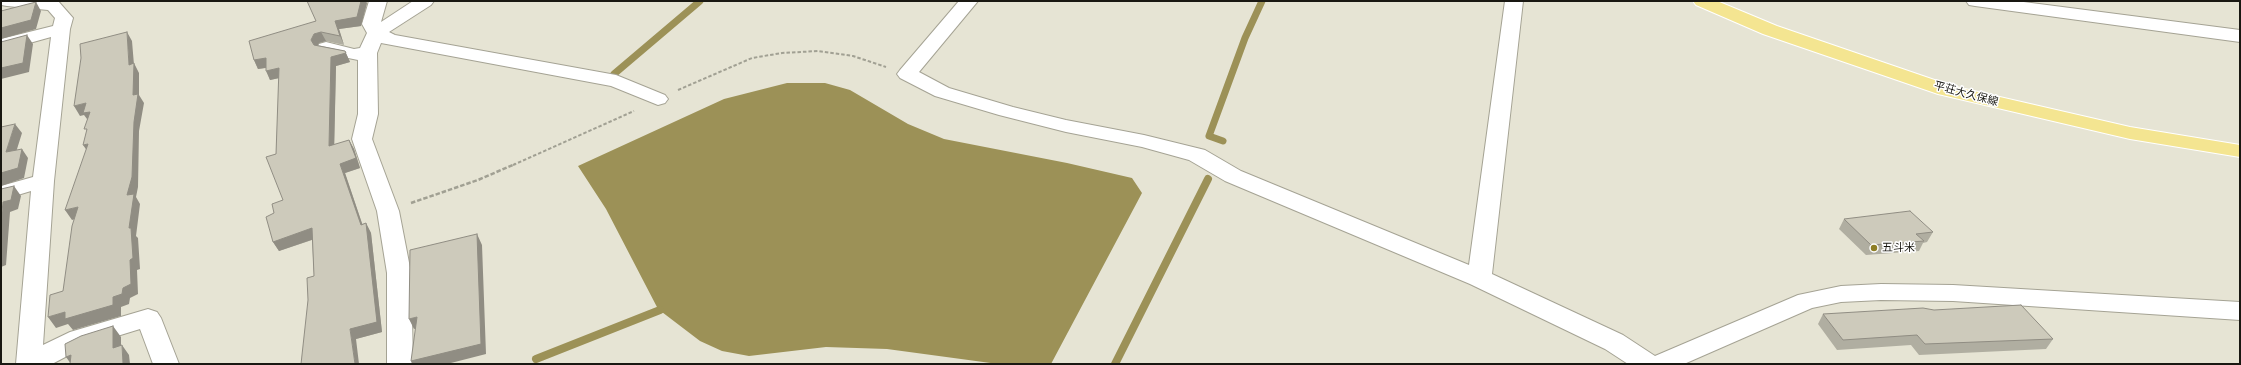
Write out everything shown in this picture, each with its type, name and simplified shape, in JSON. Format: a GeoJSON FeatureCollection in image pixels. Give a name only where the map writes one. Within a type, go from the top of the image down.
{"type":"FeatureCollection","features":[{"type":"Feature","properties":{"kind":"main road","name":"平荘大久保線"},"geometry":{"type":"LineString","coordinates":[[1702,1],[1770,30],[1945,90],[2123,132],[2240,151]]}},
{"type":"Feature","properties":{"kind":"street"},"geometry":{"type":"LineString","coordinates":[[7,1],[52,5],[64,18],[60,29],[43,181],[30,364]]}},
{"type":"Feature","properties":{"kind":"street"},"geometry":{"type":"LineString","coordinates":[[378,1],[371,24],[376,33],[390,40],[616,81],[658,99]]}},
{"type":"Feature","properties":{"kind":"street"},"geometry":{"type":"LineString","coordinates":[[400,364],[399,273],[388,211],[362,139],[368,114],[368,53],[376,33],[425,1]]}},
{"type":"Feature","properties":{"kind":"street"},"geometry":{"type":"LineString","coordinates":[[969,1],[907,74],[942,92],[1006,111],[1066,126],[1144,141],[1197,155],[1232,176],[1479,278],[1614,342],[1648,364]]}},
{"type":"Feature","properties":{"kind":"street"},"geometry":{"type":"LineString","coordinates":[[1479,278],[1514,1]]}},
{"type":"Feature","properties":{"kind":"street"},"geometry":{"type":"LineString","coordinates":[[1976,1],[2240,36]]}},
{"type":"Feature","properties":{"kind":"street"},"geometry":{"type":"LineString","coordinates":[[1,45],[60,29]]}},
{"type":"Feature","properties":{"kind":"street"},"geometry":{"type":"LineString","coordinates":[[326,48],[354,55],[368,53]]}},
{"type":"Feature","properties":{"kind":"street"},"geometry":{"type":"LineString","coordinates":[[1,193],[43,181]]}},
{"type":"Feature","properties":{"kind":"street"},"geometry":{"type":"LineString","coordinates":[[1660,364],[1743,327],[1807,301],[1841,294],[1881,292],[1953,293],[2240,311]]}},
{"type":"Feature","properties":{"kind":"street"},"geometry":{"type":"LineString","coordinates":[[30,364],[78,338],[148,318],[166,364]]}},
{"type":"Feature","properties":{"kind":"shaded area"},"geometry":{"type":"Polygon","coordinates":[[[787,83],[825,83],[850,90],[908,124],[944,139],[1067,163],[1132,178],[1142,193],[1051,364],[998,364],[887,349],[826,347],[749,356],[722,351],[700,341],[658,309],[606,209],[578,166],[724,99],[787,83]]]}},
{"type":"Feature","properties":{"kind":"building"},"geometry":{"type":"Polygon","coordinates":[[[307,1],[361,1],[357,17],[335,21],[340,36],[321,32],[314,34],[311,40],[314,45],[345,51],[346,53],[331,57],[329,146],[349,140],[356,158],[340,164],[361,225],[366,223],[377,322],[350,329],[355,364],[301,364],[308,300],[307,278],[314,276],[312,228],[273,242],[266,217],[274,213],[272,204],[283,200],[266,157],[276,154],[279,68],[266,71],[266,58],[254,60],[249,41],[316,21],[307,1]]]}},
{"type":"Feature","properties":{"kind":"building"},"geometry":{"type":"Polygon","coordinates":[[[36,2],[31,20],[1,28],[1,11],[36,2]]]}},
{"type":"Feature","properties":{"kind":"building"},"geometry":{"type":"Polygon","coordinates":[[[127,32],[129,65],[134,63],[133,95],[138,94],[134,122],[132,177],[127,195],[134,194],[129,228],[131,228],[133,258],[130,260],[131,284],[123,288],[122,294],[113,297],[113,305],[65,319],[65,312],[48,317],[50,295],[63,291],[72,226],[78,207],[65,210],[88,144],[83,145],[87,129],[84,129],[90,112],[83,113],[86,103],[74,106],[81,58],[80,44],[127,32]]]}},
{"type":"Feature","properties":{"kind":"building"},"geometry":{"type":"Polygon","coordinates":[[[27,35],[23,63],[1,68],[1,42],[27,35]]]}},
{"type":"Feature","properties":{"kind":"building"},"geometry":{"type":"Polygon","coordinates":[[[15,124],[6,152],[22,149],[18,168],[1,173],[1,127],[15,124]]]}},
{"type":"Feature","properties":{"kind":"building"},"geometry":{"type":"Polygon","coordinates":[[[14,186],[11,200],[3,202],[1,222],[1,189],[14,186]]]}},
{"type":"Feature","properties":{"kind":"building"},"geometry":{"type":"Polygon","coordinates":[[[1910,211],[1933,232],[1916,234],[1924,241],[1871,245],[1844,219],[1910,211]]]}},
{"type":"Feature","properties":{"kind":"building"},"geometry":{"type":"Polygon","coordinates":[[[477,234],[481,344],[411,361],[417,317],[409,319],[410,250],[477,234]]]}},
{"type":"Feature","properties":{"kind":"building"},"geometry":{"type":"Polygon","coordinates":[[[2021,305],[2053,339],[1925,344],[1917,335],[1843,340],[1823,314],[1923,308],[1934,310],[2021,305]]]}},
{"type":"Feature","properties":{"kind":"building"},"geometry":{"type":"Polygon","coordinates":[[[113,326],[113,348],[122,345],[123,364],[70,364],[71,355],[66,357],[65,344],[81,336],[113,326]]]}},
{"type":"Feature","properties":{"kind":"waterway"},"geometry":{"type":"LineString","coordinates":[[614,74],[700,1]]}},
{"type":"Feature","properties":{"kind":"waterway"},"geometry":{"type":"LineString","coordinates":[[1223,141],[1209,136],[1245,38],[1262,1]]}},
{"type":"Feature","properties":{"kind":"waterway"},"geometry":{"type":"LineString","coordinates":[[1115,364],[1208,179]]}},
{"type":"Feature","properties":{"kind":"waterway"},"geometry":{"type":"LineString","coordinates":[[536,359],[660,310]]}},
{"type":"Feature","properties":{"kind":"place","name":"五斗米"},"geometry":{"type":"Point","coordinates":[1874,248]}}]}
